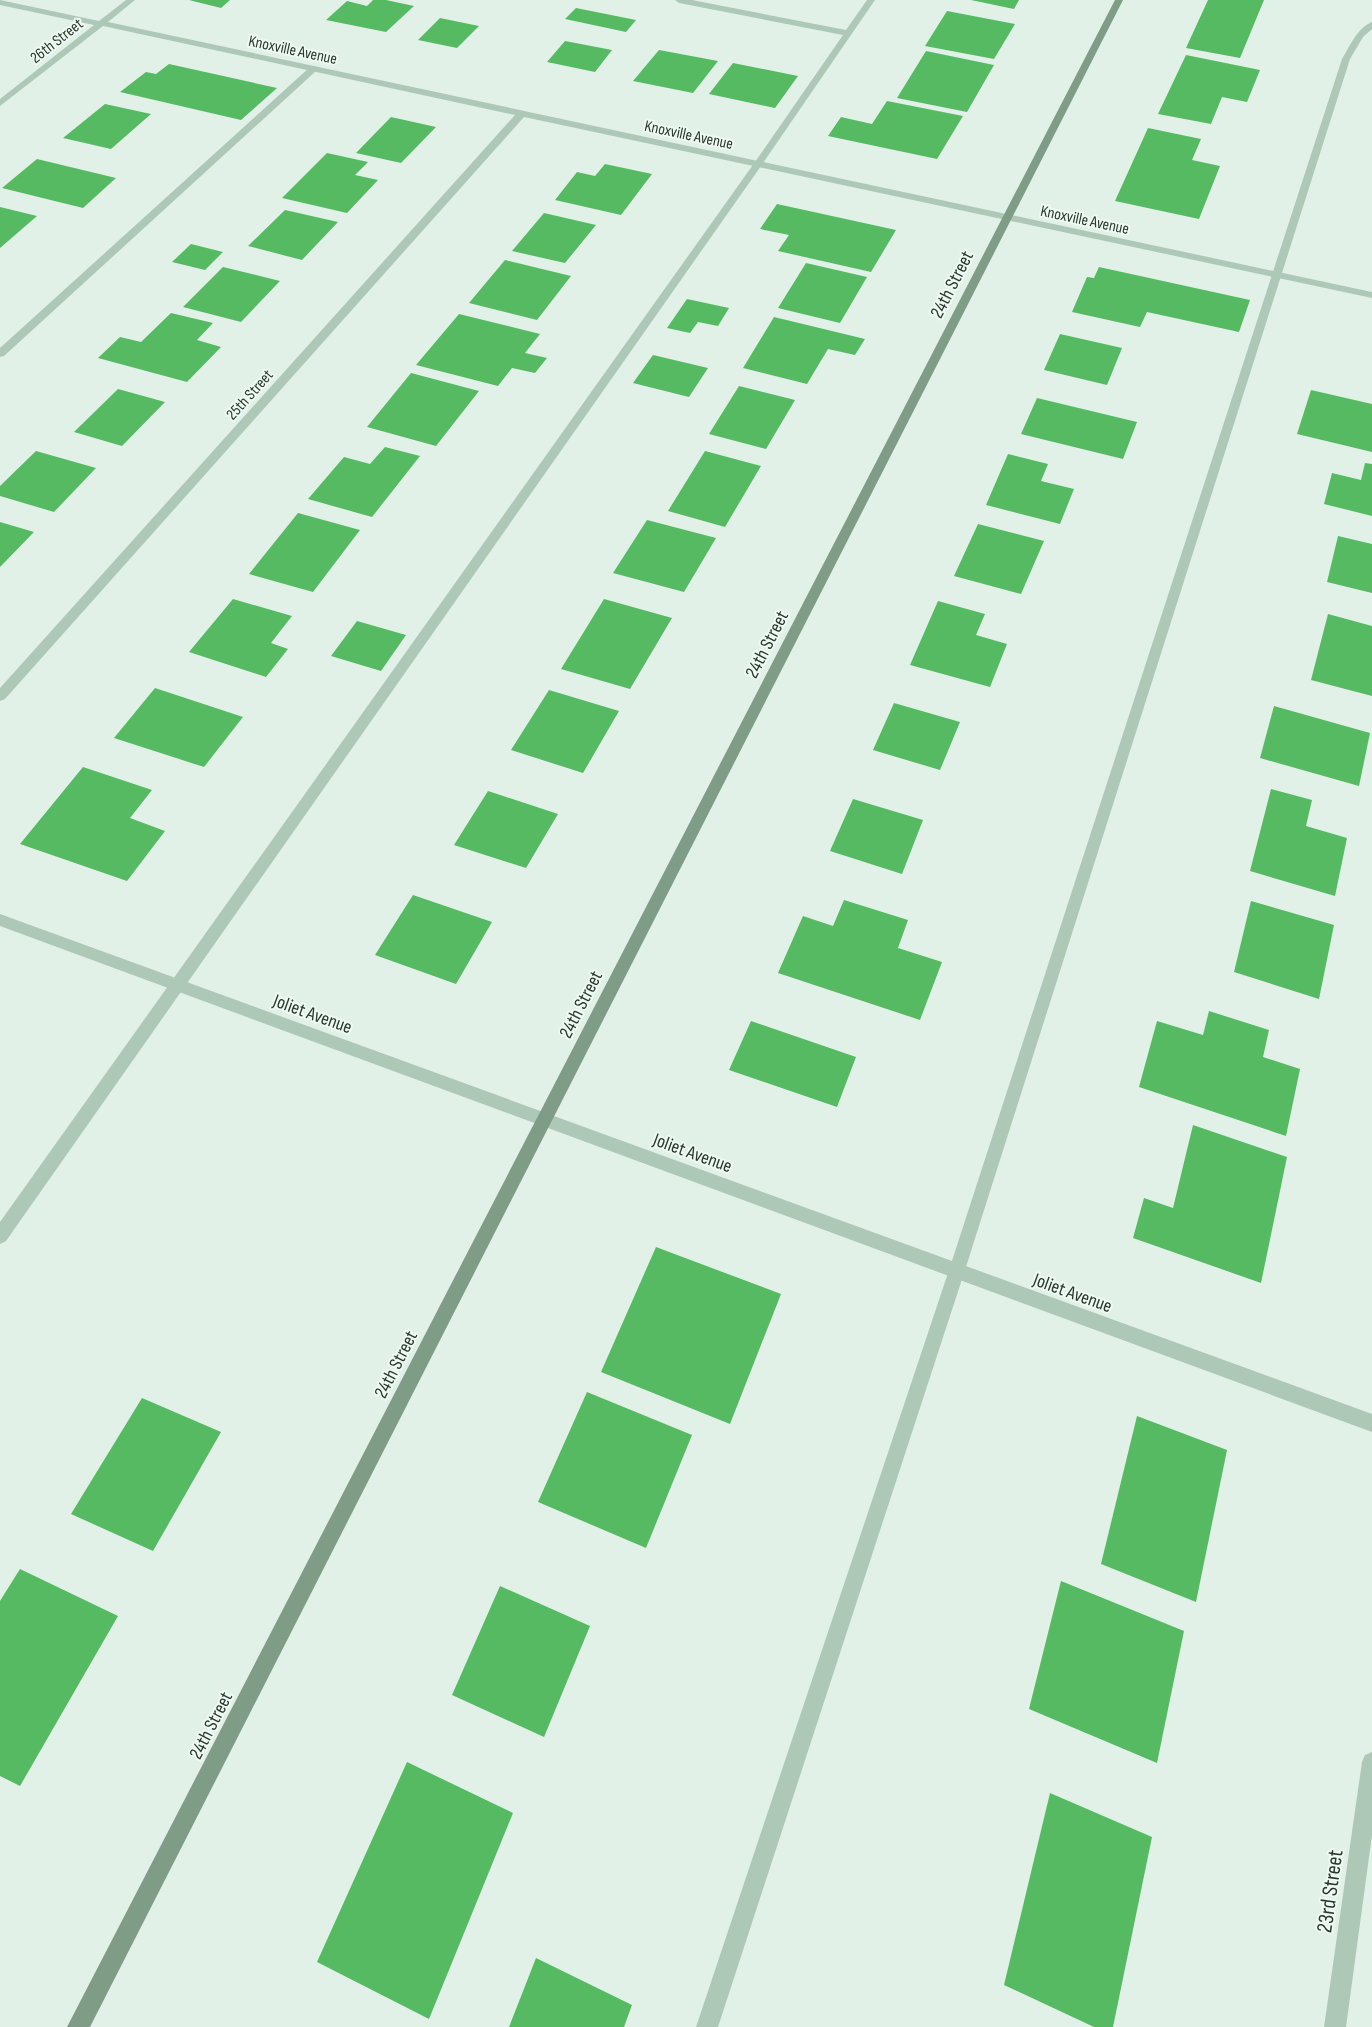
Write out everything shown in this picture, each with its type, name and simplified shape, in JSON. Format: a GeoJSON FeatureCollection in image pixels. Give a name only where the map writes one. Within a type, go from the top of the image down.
{"type":"FeatureCollection","features":[{"type":"Feature","properties":{"kind":"street","name":"26th Street"},"geometry":{"type":"LineString","coordinates":[[0,103],[131,0]]}},
{"type":"Feature","properties":{"kind":"street"},"geometry":{"type":"LineString","coordinates":[[679,0],[848,33]]}},
{"type":"Feature","properties":{"kind":"street"},"geometry":{"type":"LineString","coordinates":[[0,1236],[758,164],[871,0]]}},
{"type":"Feature","properties":{"kind":"street","name":"24th Street"},"geometry":{"type":"LineString","coordinates":[[78,2027],[1119,0]]}},
{"type":"Feature","properties":{"kind":"street","name":"Knoxville Avenue"},"geometry":{"type":"LineString","coordinates":[[0,2],[1372,295]]}},
{"type":"Feature","properties":{"kind":"street"},"geometry":{"type":"LineString","coordinates":[[707,2027],[958,1270],[1346,59],[1359,38],[1372,25]]}},
{"type":"Feature","properties":{"kind":"street"},"geometry":{"type":"LineString","coordinates":[[0,354],[313,69]]}},
{"type":"Feature","properties":{"kind":"street","name":"25th Street"},"geometry":{"type":"LineString","coordinates":[[0,696],[522,114]]}},
{"type":"Feature","properties":{"kind":"street","name":"Joliet Avenue"},"geometry":{"type":"LineString","coordinates":[[0,920],[1372,1423]]}},
{"type":"Feature","properties":{"kind":"street","name":"23rd Street"},"geometry":{"type":"LineString","coordinates":[[1335,2027],[1372,1762]]}},
{"type":"Feature","properties":{"kind":"building"},"geometry":{"type":"Polygon","coordinates":[[[189,0],[230,0],[221,8],[189,0]]]}},
{"type":"Feature","properties":{"kind":"building"},"geometry":{"type":"Polygon","coordinates":[[[373,0],[386,0],[414,6],[386,32],[326,20],[347,1],[367,6],[373,0]]]}},
{"type":"Feature","properties":{"kind":"building"},"geometry":{"type":"Polygon","coordinates":[[[971,0],[1019,0],[1014,9],[971,0]]]}},
{"type":"Feature","properties":{"kind":"building"},"geometry":{"type":"Polygon","coordinates":[[[1208,0],[1264,0],[1240,58],[1186,48],[1208,0]]]}},
{"type":"Feature","properties":{"kind":"building"},"geometry":{"type":"Polygon","coordinates":[[[576,8],[636,20],[626,32],[565,19],[576,8]]]}},
{"type":"Feature","properties":{"kind":"building"},"geometry":{"type":"Polygon","coordinates":[[[947,11],[1015,24],[994,59],[925,46],[947,11]]]}},
{"type":"Feature","properties":{"kind":"building"},"geometry":{"type":"Polygon","coordinates":[[[440,18],[479,26],[457,48],[418,40],[440,18]]]}},
{"type":"Feature","properties":{"kind":"building"},"geometry":{"type":"Polygon","coordinates":[[[565,41],[612,50],[595,72],[547,62],[565,41]]]}},
{"type":"Feature","properties":{"kind":"building"},"geometry":{"type":"Polygon","coordinates":[[[659,50],[718,61],[693,93],[633,81],[659,50]]]}},
{"type":"Feature","properties":{"kind":"building"},"geometry":{"type":"Polygon","coordinates":[[[926,51],[994,65],[967,112],[897,98],[926,51]]]}},
{"type":"Feature","properties":{"kind":"building"},"geometry":{"type":"Polygon","coordinates":[[[1186,55],[1260,70],[1247,102],[1222,97],[1211,124],[1158,114],[1186,55]]]}},
{"type":"Feature","properties":{"kind":"building"},"geometry":{"type":"Polygon","coordinates":[[[733,63],[798,76],[775,108],[709,94],[733,63]]]}},
{"type":"Feature","properties":{"kind":"building"},"geometry":{"type":"Polygon","coordinates":[[[169,64],[277,88],[241,120],[120,92],[146,72],[156,74],[169,64]]]}},
{"type":"Feature","properties":{"kind":"building"},"geometry":{"type":"Polygon","coordinates":[[[887,101],[963,116],[937,159],[828,136],[841,117],[872,124],[887,101]]]}},
{"type":"Feature","properties":{"kind":"building"},"geometry":{"type":"Polygon","coordinates":[[[105,104],[151,114],[111,149],[63,138],[105,104]]]}},
{"type":"Feature","properties":{"kind":"building"},"geometry":{"type":"Polygon","coordinates":[[[391,117],[436,127],[401,163],[356,153],[391,117]]]}},
{"type":"Feature","properties":{"kind":"building"},"geometry":{"type":"Polygon","coordinates":[[[1148,128],[1201,139],[1192,160],[1220,166],[1199,219],[1115,201],[1148,128]]]}},
{"type":"Feature","properties":{"kind":"building"},"geometry":{"type":"Polygon","coordinates":[[[327,153],[368,162],[355,175],[378,180],[347,213],[282,198],[327,153]]]}},
{"type":"Feature","properties":{"kind":"building"},"geometry":{"type":"Polygon","coordinates":[[[37,159],[116,178],[83,208],[2,188],[37,159]]]}},
{"type":"Feature","properties":{"kind":"building"},"geometry":{"type":"Polygon","coordinates":[[[605,164],[652,174],[621,215],[555,200],[577,172],[595,176],[605,164]]]}},
{"type":"Feature","properties":{"kind":"building"},"geometry":{"type":"Polygon","coordinates":[[[777,204],[896,230],[871,272],[778,251],[789,235],[760,229],[777,204]]]}},
{"type":"Feature","properties":{"kind":"building"},"geometry":{"type":"Polygon","coordinates":[[[0,207],[37,216],[0,248],[0,207]]]}},
{"type":"Feature","properties":{"kind":"building"},"geometry":{"type":"Polygon","coordinates":[[[285,210],[338,222],[302,260],[248,246],[285,210]]]}},
{"type":"Feature","properties":{"kind":"building"},"geometry":{"type":"Polygon","coordinates":[[[544,213],[596,225],[565,263],[512,251],[544,213]]]}},
{"type":"Feature","properties":{"kind":"building"},"geometry":{"type":"Polygon","coordinates":[[[191,244],[223,252],[205,270],[172,262],[191,244]]]}},
{"type":"Feature","properties":{"kind":"building"},"geometry":{"type":"Polygon","coordinates":[[[505,260],[571,276],[537,320],[469,303],[505,260]]]}},
{"type":"Feature","properties":{"kind":"building"},"geometry":{"type":"Polygon","coordinates":[[[806,263],[867,277],[840,323],[778,308],[806,263]]]}},
{"type":"Feature","properties":{"kind":"building"},"geometry":{"type":"Polygon","coordinates":[[[223,267],[280,281],[241,322],[183,307],[223,267]]]}},
{"type":"Feature","properties":{"kind":"building"},"geometry":{"type":"Polygon","coordinates":[[[1099,267],[1250,300],[1239,332],[1147,312],[1140,327],[1072,312],[1087,277],[1094,278],[1099,267]]]}},
{"type":"Feature","properties":{"kind":"building"},"geometry":{"type":"Polygon","coordinates":[[[687,299],[729,308],[718,326],[698,322],[690,333],[667,328],[687,299]]]}},
{"type":"Feature","properties":{"kind":"building"},"geometry":{"type":"Polygon","coordinates":[[[171,313],[213,323],[197,340],[221,347],[187,382],[98,358],[120,337],[141,342],[171,313]]]}},
{"type":"Feature","properties":{"kind":"building"},"geometry":{"type":"Polygon","coordinates":[[[459,314],[540,334],[525,353],[547,358],[535,373],[512,368],[498,386],[416,365],[459,314]]]}},
{"type":"Feature","properties":{"kind":"building"},"geometry":{"type":"Polygon","coordinates":[[[774,317],[865,339],[855,355],[828,349],[807,384],[743,368],[774,317]]]}},
{"type":"Feature","properties":{"kind":"building"},"geometry":{"type":"Polygon","coordinates":[[[1060,334],[1122,348],[1107,385],[1044,370],[1060,334]]]}},
{"type":"Feature","properties":{"kind":"building"},"geometry":{"type":"Polygon","coordinates":[[[653,355],[708,368],[689,397],[633,383],[653,355]]]}},
{"type":"Feature","properties":{"kind":"building"},"geometry":{"type":"Polygon","coordinates":[[[411,373],[479,391],[436,446],[367,427],[411,373]]]}},
{"type":"Feature","properties":{"kind":"building"},"geometry":{"type":"Polygon","coordinates":[[[739,386],[795,400],[766,449],[709,434],[739,386]]]}},
{"type":"Feature","properties":{"kind":"building"},"geometry":{"type":"Polygon","coordinates":[[[118,389],[165,402],[122,446],[74,432],[118,389]]]}},
{"type":"Feature","properties":{"kind":"building"},"geometry":{"type":"Polygon","coordinates":[[[1311,390],[1372,404],[1372,452],[1297,434],[1311,390]]]}},
{"type":"Feature","properties":{"kind":"building"},"geometry":{"type":"Polygon","coordinates":[[[1037,398],[1137,422],[1123,459],[1021,434],[1037,398]]]}},
{"type":"Feature","properties":{"kind":"building"},"geometry":{"type":"Polygon","coordinates":[[[385,447],[420,456],[372,517],[308,499],[344,457],[370,464],[385,447]]]}},
{"type":"Feature","properties":{"kind":"building"},"geometry":{"type":"Polygon","coordinates":[[[36,451],[96,468],[54,512],[0,496],[0,486],[36,451]]]}},
{"type":"Feature","properties":{"kind":"building"},"geometry":{"type":"Polygon","coordinates":[[[705,451],[761,466],[725,527],[668,511],[705,451]]]}},
{"type":"Feature","properties":{"kind":"building"},"geometry":{"type":"Polygon","coordinates":[[[1008,454],[1048,464],[1041,481],[1074,489],[1060,524],[986,505],[1008,454]]]}},
{"type":"Feature","properties":{"kind":"building"},"geometry":{"type":"Polygon","coordinates":[[[1365,463],[1372,464],[1372,516],[1324,504],[1332,473],[1361,480],[1365,463]]]}},
{"type":"Feature","properties":{"kind":"building"},"geometry":{"type":"Polygon","coordinates":[[[298,513],[360,530],[313,592],[249,574],[298,513]]]}},
{"type":"Feature","properties":{"kind":"building"},"geometry":{"type":"Polygon","coordinates":[[[647,520],[716,538],[684,592],[613,573],[647,520]]]}},
{"type":"Feature","properties":{"kind":"building"},"geometry":{"type":"Polygon","coordinates":[[[0,522],[34,532],[0,567],[0,522]]]}},
{"type":"Feature","properties":{"kind":"building"},"geometry":{"type":"Polygon","coordinates":[[[978,524],[1044,541],[1021,594],[954,576],[978,524]]]}},
{"type":"Feature","properties":{"kind":"building"},"geometry":{"type":"Polygon","coordinates":[[[1338,536],[1372,544],[1372,593],[1327,582],[1338,536]]]}},
{"type":"Feature","properties":{"kind":"building"},"geometry":{"type":"Polygon","coordinates":[[[233,599],[292,616],[271,643],[288,649],[266,677],[189,652],[233,599]]]}},
{"type":"Feature","properties":{"kind":"building"},"geometry":{"type":"Polygon","coordinates":[[[604,599],[672,618],[630,689],[561,669],[604,599]]]}},
{"type":"Feature","properties":{"kind":"building"},"geometry":{"type":"Polygon","coordinates":[[[938,601],[985,614],[976,635],[1007,644],[990,687],[910,665],[938,601]]]}},
{"type":"Feature","properties":{"kind":"building"},"geometry":{"type":"Polygon","coordinates":[[[1328,614],[1372,626],[1372,696],[1311,680],[1328,614]]]}},
{"type":"Feature","properties":{"kind":"building"},"geometry":{"type":"Polygon","coordinates":[[[357,621],[406,635],[381,671],[331,656],[357,621]]]}},
{"type":"Feature","properties":{"kind":"building"},"geometry":{"type":"Polygon","coordinates":[[[155,688],[243,717],[204,767],[114,738],[155,688]]]}},
{"type":"Feature","properties":{"kind":"building"},"geometry":{"type":"Polygon","coordinates":[[[549,690],[619,711],[583,773],[511,750],[549,690]]]}},
{"type":"Feature","properties":{"kind":"building"},"geometry":{"type":"Polygon","coordinates":[[[894,703],[960,722],[940,770],[873,750],[894,703]]]}},
{"type":"Feature","properties":{"kind":"building"},"geometry":{"type":"Polygon","coordinates":[[[1274,706],[1370,733],[1359,786],[1260,758],[1274,706]]]}},
{"type":"Feature","properties":{"kind":"building"},"geometry":{"type":"Polygon","coordinates":[[[83,767],[152,790],[130,818],[165,831],[127,881],[20,844],[83,767]]]}},
{"type":"Feature","properties":{"kind":"building"},"geometry":{"type":"Polygon","coordinates":[[[1271,789],[1312,800],[1306,826],[1347,838],[1335,896],[1250,871],[1271,789]]]}},
{"type":"Feature","properties":{"kind":"building"},"geometry":{"type":"Polygon","coordinates":[[[488,791],[558,814],[526,868],[454,845],[488,791]]]}},
{"type":"Feature","properties":{"kind":"building"},"geometry":{"type":"Polygon","coordinates":[[[853,799],[923,820],[902,874],[830,851],[853,799]]]}},
{"type":"Feature","properties":{"kind":"building"},"geometry":{"type":"Polygon","coordinates":[[[413,895],[492,922],[456,984],[375,955],[413,895]]]}},
{"type":"Feature","properties":{"kind":"building"},"geometry":{"type":"Polygon","coordinates":[[[844,900],[908,920],[898,948],[942,962],[920,1020],[778,973],[803,916],[833,926],[844,900]]]}},
{"type":"Feature","properties":{"kind":"building"},"geometry":{"type":"Polygon","coordinates":[[[1251,901],[1334,925],[1319,999],[1234,972],[1251,901]]]}},
{"type":"Feature","properties":{"kind":"building"},"geometry":{"type":"Polygon","coordinates":[[[1209,1011],[1269,1030],[1263,1057],[1300,1069],[1286,1136],[1139,1087],[1157,1021],[1203,1035],[1209,1011]]]}},
{"type":"Feature","properties":{"kind":"building"},"geometry":{"type":"Polygon","coordinates":[[[751,1021],[856,1057],[837,1107],[729,1070],[751,1021]]]}},
{"type":"Feature","properties":{"kind":"building"},"geometry":{"type":"Polygon","coordinates":[[[1193,1125],[1287,1157],[1261,1283],[1133,1238],[1144,1198],[1173,1208],[1193,1125]]]}},
{"type":"Feature","properties":{"kind":"building"},"geometry":{"type":"Polygon","coordinates":[[[656,1247],[781,1294],[730,1424],[601,1372],[656,1247]]]}},
{"type":"Feature","properties":{"kind":"building"},"geometry":{"type":"Polygon","coordinates":[[[587,1392],[692,1435],[646,1548],[538,1502],[587,1392]]]}},
{"type":"Feature","properties":{"kind":"building"},"geometry":{"type":"Polygon","coordinates":[[[142,1398],[221,1432],[153,1551],[71,1514],[142,1398]]]}},
{"type":"Feature","properties":{"kind":"building"},"geometry":{"type":"Polygon","coordinates":[[[1137,1416],[1227,1450],[1196,1602],[1101,1564],[1137,1416]]]}},
{"type":"Feature","properties":{"kind":"building"},"geometry":{"type":"Polygon","coordinates":[[[20,1569],[118,1616],[20,1786],[0,1776],[0,1601],[20,1569]]]}},
{"type":"Feature","properties":{"kind":"building"},"geometry":{"type":"Polygon","coordinates":[[[1061,1581],[1184,1631],[1157,1763],[1029,1709],[1061,1581]]]}},
{"type":"Feature","properties":{"kind":"building"},"geometry":{"type":"Polygon","coordinates":[[[500,1586],[590,1626],[544,1737],[452,1695],[500,1586]]]}},
{"type":"Feature","properties":{"kind":"building"},"geometry":{"type":"Polygon","coordinates":[[[407,1762],[513,1813],[429,2019],[317,1962],[407,1762]]]}},
{"type":"Feature","properties":{"kind":"building"},"geometry":{"type":"Polygon","coordinates":[[[1050,1793],[1152,1837],[1113,2027],[1094,2027],[1004,1985],[1050,1793]]]}},
{"type":"Feature","properties":{"kind":"building"},"geometry":{"type":"Polygon","coordinates":[[[536,1958],[632,2005],[624,2027],[509,2027],[536,1958]]]}}]}
